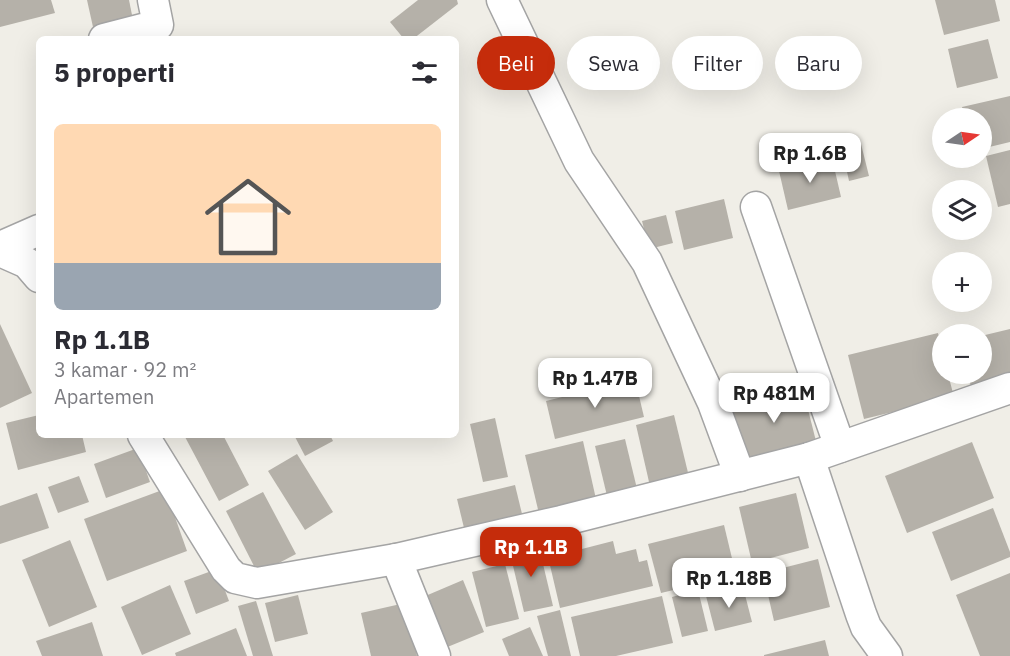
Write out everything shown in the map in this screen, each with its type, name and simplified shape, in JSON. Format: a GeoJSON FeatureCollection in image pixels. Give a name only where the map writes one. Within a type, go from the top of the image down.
{"type":"FeatureCollection","features":[{"type":"Feature","properties":{"kind":"street"},"geometry":{"type":"LineString","coordinates":[[116,36],[158,25],[153,0]]}},
{"type":"Feature","properties":{"kind":"street"},"geometry":{"type":"LineString","coordinates":[[502,0],[579,161],[647,262],[713,403],[740,476]]}},
{"type":"Feature","properties":{"kind":"street"},"geometry":{"type":"LineString","coordinates":[[756,207],[840,447]]}},
{"type":"Feature","properties":{"kind":"street"},"geometry":{"type":"LineString","coordinates":[[0,249],[36,231]]}},
{"type":"Feature","properties":{"kind":"street"},"geometry":{"type":"LineString","coordinates":[[0,249],[27,264],[36,274]]}},
{"type":"Feature","properties":{"kind":"street"},"geometry":{"type":"LineString","coordinates":[[145,438],[226,569],[235,578],[256,583],[396,559],[740,476],[809,458],[1010,387]]}},
{"type":"Feature","properties":{"kind":"street"},"geometry":{"type":"LineString","coordinates":[[809,458],[861,614],[887,656]]}},
{"type":"Feature","properties":{"kind":"street"},"geometry":{"type":"LineString","coordinates":[[396,559],[435,656]]}},
{"type":"Feature","properties":{"kind":"building"},"geometry":{"type":"Polygon","coordinates":[[[0,0],[51,0],[55,13],[0,27],[0,0]]]}},
{"type":"Feature","properties":{"kind":"building"},"geometry":{"type":"Polygon","coordinates":[[[87,0],[129,0],[133,20],[93,27],[87,0]]]}},
{"type":"Feature","properties":{"kind":"building"},"geometry":{"type":"Polygon","coordinates":[[[418,0],[457,0],[458,4],[417,36],[402,36],[390,22],[418,0]]]}},
{"type":"Feature","properties":{"kind":"building"},"geometry":{"type":"Polygon","coordinates":[[[935,0],[995,0],[1000,21],[944,35],[935,0]]]}},
{"type":"Feature","properties":{"kind":"building"},"geometry":{"type":"Polygon","coordinates":[[[988,39],[998,78],[957,88],[948,49],[988,39]]]}},
{"type":"Feature","properties":{"kind":"building"},"geometry":{"type":"Polygon","coordinates":[[[1010,96],[1010,142],[992,146],[992,108],[962,107],[1010,96]]]}},
{"type":"Feature","properties":{"kind":"building"},"geometry":{"type":"Polygon","coordinates":[[[861,144],[869,176],[849,181],[842,149],[861,144]]]}},
{"type":"Feature","properties":{"kind":"building"},"geometry":{"type":"Polygon","coordinates":[[[1010,150],[1010,204],[998,207],[989,168],[992,168],[992,154],[1010,150]]]}},
{"type":"Feature","properties":{"kind":"building"},"geometry":{"type":"Polygon","coordinates":[[[832,158],[841,197],[788,210],[779,171],[832,158]]]}},
{"type":"Feature","properties":{"kind":"building"},"geometry":{"type":"Polygon","coordinates":[[[724,199],[733,238],[684,250],[675,211],[724,199]]]}},
{"type":"Feature","properties":{"kind":"building"},"geometry":{"type":"Polygon","coordinates":[[[666,215],[673,243],[649,249],[642,221],[666,215]]]}},
{"type":"Feature","properties":{"kind":"building"},"geometry":{"type":"Polygon","coordinates":[[[0,324],[32,393],[0,408],[0,324]]]}},
{"type":"Feature","properties":{"kind":"building"},"geometry":{"type":"Polygon","coordinates":[[[1010,329],[1010,378],[992,382],[992,333],[1010,329]]]}},
{"type":"Feature","properties":{"kind":"building"},"geometry":{"type":"Polygon","coordinates":[[[932,334],[932,384],[951,384],[954,397],[864,419],[848,355],[932,334]]]}},
{"type":"Feature","properties":{"kind":"building"},"geometry":{"type":"Polygon","coordinates":[[[635,379],[644,417],[555,439],[546,401],[635,379]]]}},
{"type":"Feature","properties":{"kind":"building"},"geometry":{"type":"Polygon","coordinates":[[[802,386],[817,445],[746,462],[731,402],[802,386]]]}},
{"type":"Feature","properties":{"kind":"building"},"geometry":{"type":"Polygon","coordinates":[[[674,415],[691,485],[652,495],[636,425],[674,415]]]}},
{"type":"Feature","properties":{"kind":"building"},"geometry":{"type":"Polygon","coordinates":[[[36,416],[36,438],[83,438],[86,452],[18,470],[6,423],[36,416]]]}},
{"type":"Feature","properties":{"kind":"building"},"geometry":{"type":"Polygon","coordinates":[[[495,418],[508,477],[483,482],[470,424],[495,418]]]}},
{"type":"Feature","properties":{"kind":"building"},"geometry":{"type":"Polygon","coordinates":[[[186,438],[225,438],[249,485],[219,501],[186,438]]]}},
{"type":"Feature","properties":{"kind":"building"},"geometry":{"type":"Polygon","coordinates":[[[296,438],[332,438],[333,441],[305,456],[296,438]]]}},
{"type":"Feature","properties":{"kind":"building"},"geometry":{"type":"Polygon","coordinates":[[[625,439],[639,497],[609,504],[595,446],[625,439]]]}},
{"type":"Feature","properties":{"kind":"building"},"geometry":{"type":"Polygon","coordinates":[[[583,441],[598,508],[541,522],[525,455],[583,441]]]}},
{"type":"Feature","properties":{"kind":"building"},"geometry":{"type":"Polygon","coordinates":[[[972,442],[994,498],[907,533],[885,476],[972,442]]]}},
{"type":"Feature","properties":{"kind":"building"},"geometry":{"type":"Polygon","coordinates":[[[138,448],[150,482],[106,498],[94,464],[138,448]]]}},
{"type":"Feature","properties":{"kind":"building"},"geometry":{"type":"Polygon","coordinates":[[[297,454],[333,512],[305,530],[268,471],[297,454]]]}},
{"type":"Feature","properties":{"kind":"building"},"geometry":{"type":"Polygon","coordinates":[[[79,476],[89,502],[58,513],[48,487],[79,476]]]}},
{"type":"Feature","properties":{"kind":"building"},"geometry":{"type":"Polygon","coordinates":[[[515,485],[523,518],[465,532],[457,499],[515,485]]]}},
{"type":"Feature","properties":{"kind":"building"},"geometry":{"type":"Polygon","coordinates":[[[165,489],[187,551],[107,581],[84,519],[165,489]]]}},
{"type":"Feature","properties":{"kind":"building"},"geometry":{"type":"Polygon","coordinates":[[[263,492],[296,554],[258,574],[226,511],[263,492]]]}},
{"type":"Feature","properties":{"kind":"building"},"geometry":{"type":"Polygon","coordinates":[[[37,493],[49,528],[0,544],[0,506],[37,493]]]}},
{"type":"Feature","properties":{"kind":"building"},"geometry":{"type":"Polygon","coordinates":[[[796,493],[809,548],[752,563],[739,507],[796,493]]]}},
{"type":"Feature","properties":{"kind":"building"},"geometry":{"type":"Polygon","coordinates":[[[993,508],[1010,557],[951,581],[932,532],[993,508]]]}},
{"type":"Feature","properties":{"kind":"building"},"geometry":{"type":"Polygon","coordinates":[[[724,525],[736,575],[661,593],[648,544],[724,525]]]}},
{"type":"Feature","properties":{"kind":"building"},"geometry":{"type":"Polygon","coordinates":[[[575,537],[578,550],[613,541],[616,554],[636,549],[639,562],[647,560],[653,586],[560,608],[545,544],[575,537]]]}},
{"type":"Feature","properties":{"kind":"building"},"geometry":{"type":"Polygon","coordinates":[[[70,540],[97,607],[49,627],[22,560],[70,540]]]}},
{"type":"Feature","properties":{"kind":"building"},"geometry":{"type":"Polygon","coordinates":[[[538,543],[553,606],[524,612],[509,549],[538,543]]]}},
{"type":"Feature","properties":{"kind":"building"},"geometry":{"type":"Polygon","coordinates":[[[818,559],[830,607],[774,621],[763,573],[818,559]]]}},
{"type":"Feature","properties":{"kind":"building"},"geometry":{"type":"Polygon","coordinates":[[[505,564],[519,619],[486,627],[472,572],[505,564]]]}},
{"type":"Feature","properties":{"kind":"building"},"geometry":{"type":"Polygon","coordinates":[[[217,569],[229,601],[196,614],[184,581],[217,569]]]}},
{"type":"Feature","properties":{"kind":"building"},"geometry":{"type":"Polygon","coordinates":[[[1010,573],[1010,656],[980,656],[956,595],[1010,573]]]}},
{"type":"Feature","properties":{"kind":"building"},"geometry":{"type":"Polygon","coordinates":[[[463,580],[484,632],[445,648],[423,597],[463,580]]]}},
{"type":"Feature","properties":{"kind":"building"},"geometry":{"type":"Polygon","coordinates":[[[170,585],[191,634],[142,655],[121,607],[170,585]]]}},
{"type":"Feature","properties":{"kind":"building"},"geometry":{"type":"Polygon","coordinates":[[[743,587],[752,622],[715,631],[706,596],[743,587]]]}},
{"type":"Feature","properties":{"kind":"building"},"geometry":{"type":"Polygon","coordinates":[[[698,590],[708,631],[682,637],[672,597],[698,590]]]}},
{"type":"Feature","properties":{"kind":"building"},"geometry":{"type":"Polygon","coordinates":[[[298,595],[308,634],[275,642],[265,603],[298,595]]]}},
{"type":"Feature","properties":{"kind":"building"},"geometry":{"type":"Polygon","coordinates":[[[662,596],[673,643],[616,656],[580,656],[571,617],[662,596]]]}},
{"type":"Feature","properties":{"kind":"building"},"geometry":{"type":"Polygon","coordinates":[[[256,601],[273,656],[253,656],[238,606],[256,601]]]}},
{"type":"Feature","properties":{"kind":"building"},"geometry":{"type":"Polygon","coordinates":[[[405,603],[417,656],[371,656],[361,613],[405,603]]]}},
{"type":"Feature","properties":{"kind":"building"},"geometry":{"type":"Polygon","coordinates":[[[560,610],[571,656],[548,656],[537,616],[560,610]]]}},
{"type":"Feature","properties":{"kind":"building"},"geometry":{"type":"Polygon","coordinates":[[[92,622],[103,656],[42,656],[36,641],[92,622]]]}},
{"type":"Feature","properties":{"kind":"building"},"geometry":{"type":"Polygon","coordinates":[[[530,627],[543,656],[509,656],[502,639],[530,627]]]}},
{"type":"Feature","properties":{"kind":"building"},"geometry":{"type":"Polygon","coordinates":[[[236,628],[247,656],[176,656],[175,653],[236,628]]]}},
{"type":"Feature","properties":{"kind":"building"},"geometry":{"type":"Polygon","coordinates":[[[825,640],[829,656],[764,656],[764,655],[825,640]]]}}]}
